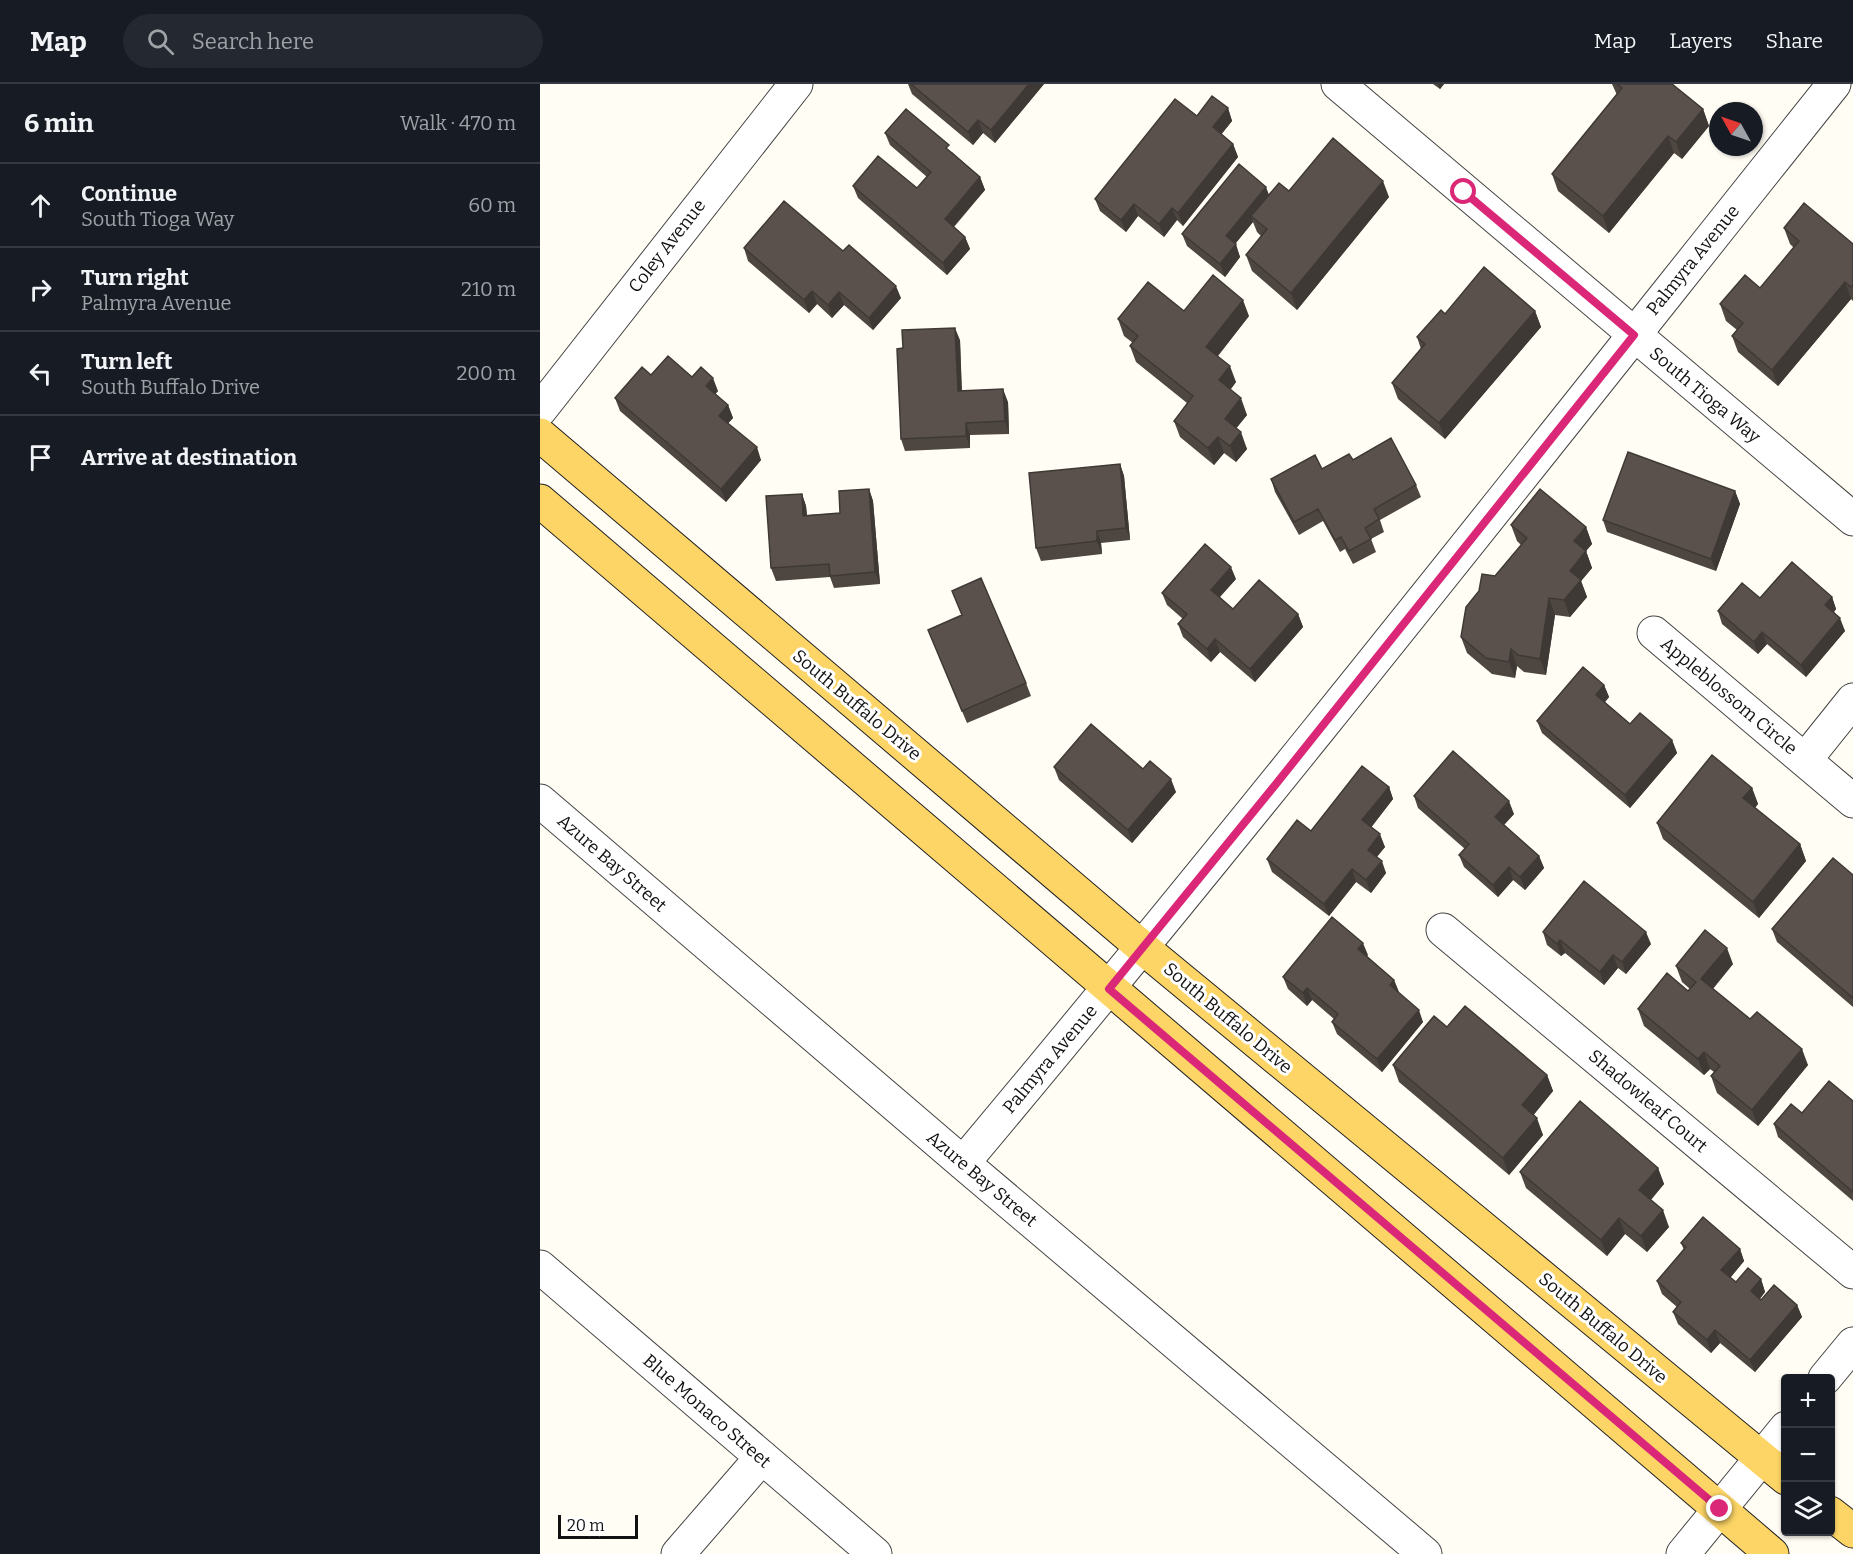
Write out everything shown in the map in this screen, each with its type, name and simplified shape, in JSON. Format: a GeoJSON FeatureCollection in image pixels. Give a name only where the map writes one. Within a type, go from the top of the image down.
{"type":"FeatureCollection","features":[{"type":"Feature","properties":{"kind":"main road","name":"South Buffalo Drive"},"geometry":{"type":"LineString","coordinates":[[540,435],[1143,948],[1773,1468]]}},
{"type":"Feature","properties":{"kind":"main road"},"geometry":{"type":"LineString","coordinates":[[540,501],[1772,1554]]}},
{"type":"Feature","properties":{"kind":"main road"},"geometry":{"type":"LineString","coordinates":[[1835,1518],[1853,1531]]}},
{"type":"Feature","properties":{"kind":"street","name":"Coley Avenue"},"geometry":{"type":"LineString","coordinates":[[540,410],[796,84]]}},
{"type":"Feature","properties":{"kind":"street","name":"South Tioga Way"},"geometry":{"type":"LineString","coordinates":[[1338,84],[1853,519]]}},
{"type":"Feature","properties":{"kind":"street","name":"Palmyra Avenue"},"geometry":{"type":"LineString","coordinates":[[963,1163],[1143,948],[1834,84]]}},
{"type":"Feature","properties":{"kind":"street","name":"Appleblossom Circle"},"geometry":{"type":"LineString","coordinates":[[1654,633],[1853,801]]}},
{"type":"Feature","properties":{"kind":"street","name":"Appleblossom Circle"},"geometry":{"type":"LineString","coordinates":[[1804,760],[1853,700]]}},
{"type":"Feature","properties":{"kind":"street","name":"Azure Bay Street"},"geometry":{"type":"LineString","coordinates":[[540,801],[1425,1554]]}},
{"type":"Feature","properties":{"kind":"street","name":"Shadowleaf Court"},"geometry":{"type":"LineString","coordinates":[[1443,930],[1853,1272]]}},
{"type":"Feature","properties":{"kind":"street","name":"Blue Monaco Street"},"geometry":{"type":"LineString","coordinates":[[540,1267],[875,1554]]}},
{"type":"Feature","properties":{"kind":"street"},"geometry":{"type":"LineString","coordinates":[[1828,1374],[1853,1344]]}},
{"type":"Feature","properties":{"kind":"street"},"geometry":{"type":"LineString","coordinates":[[1683,1554],[1720,1509],[1773,1468],[1781,1441]]}},
{"type":"Feature","properties":{"kind":"street"},"geometry":{"type":"LineString","coordinates":[[678,1554],[762,1457]]}},
{"type":"Feature","properties":{"kind":"building"},"geometry":{"type":"Polygon","coordinates":[[[911,84],[1029,84],[991,130],[978,120],[968,132],[911,84]]]}},
{"type":"Feature","properties":{"kind":"building"},"geometry":{"type":"Polygon","coordinates":[[[1617,84],[1672,84],[1703,109],[1676,142],[1668,136],[1603,216],[1552,174],[1622,88],[1617,84]]]}},
{"type":"Feature","properties":{"kind":"building"},"geometry":{"type":"Polygon","coordinates":[[[1212,96],[1228,108],[1213,127],[1233,144],[1178,213],[1172,208],[1159,224],[1134,204],[1121,220],[1095,199],[1175,99],[1197,116],[1212,96]]]}},
{"type":"Feature","properties":{"kind":"building"},"geometry":{"type":"Polygon","coordinates":[[[906,109],[949,145],[946,148],[980,177],[945,219],[965,237],[943,263],[853,186],[878,156],[917,188],[931,172],[885,133],[906,109]]]}},
{"type":"Feature","properties":{"kind":"building"},"geometry":{"type":"Polygon","coordinates":[[[1333,138],[1383,181],[1291,293],[1246,255],[1267,229],[1251,216],[1279,183],[1289,191],[1333,138]]]}},
{"type":"Feature","properties":{"kind":"building"},"geometry":{"type":"Polygon","coordinates":[[[1239,164],[1266,187],[1226,236],[1236,244],[1220,264],[1182,234],[1239,164]]]}},
{"type":"Feature","properties":{"kind":"building"},"geometry":{"type":"Polygon","coordinates":[[[784,201],[843,251],[849,245],[896,286],[869,318],[839,292],[828,305],[812,291],[804,300],[744,248],[784,201]]]}},
{"type":"Feature","properties":{"kind":"building"},"geometry":{"type":"Polygon","coordinates":[[[1804,203],[1853,244],[1853,285],[1851,287],[1845,282],[1772,370],[1732,336],[1743,323],[1720,304],[1745,275],[1760,288],[1799,241],[1784,228],[1804,203]]]}},
{"type":"Feature","properties":{"kind":"building"},"geometry":{"type":"Polygon","coordinates":[[[1484,267],[1535,311],[1439,423],[1392,383],[1425,344],[1417,337],[1441,310],[1445,314],[1484,267]]]}},
{"type":"Feature","properties":{"kind":"building"},"geometry":{"type":"Polygon","coordinates":[[[1213,275],[1243,300],[1206,347],[1230,366],[1219,380],[1241,398],[1225,419],[1241,432],[1230,446],[1218,437],[1208,448],[1174,421],[1193,396],[1130,346],[1138,336],[1118,319],[1148,282],[1184,311],[1213,275]]]}},
{"type":"Feature","properties":{"kind":"building"},"geometry":{"type":"Polygon","coordinates":[[[955,328],[958,391],[1003,389],[1005,421],[966,423],[966,436],[901,439],[897,349],[903,348],[902,330],[955,328]]]}},
{"type":"Feature","properties":{"kind":"building"},"geometry":{"type":"Polygon","coordinates":[[[668,356],[692,377],[701,367],[713,378],[706,386],[728,405],[719,416],[757,447],[721,489],[615,398],[642,367],[651,375],[668,356]]]}},
{"type":"Feature","properties":{"kind":"building"},"geometry":{"type":"Polygon","coordinates":[[[1391,438],[1416,485],[1374,509],[1379,519],[1365,528],[1371,539],[1349,551],[1341,537],[1335,540],[1318,509],[1294,522],[1271,479],[1315,455],[1322,469],[1349,454],[1353,460],[1391,438]]]}},
{"type":"Feature","properties":{"kind":"building"},"geometry":{"type":"Polygon","coordinates":[[[1628,452],[1735,491],[1711,559],[1603,520],[1628,452]]]}},
{"type":"Feature","properties":{"kind":"building"},"geometry":{"type":"Polygon","coordinates":[[[1120,464],[1126,528],[1097,531],[1097,541],[1036,548],[1029,473],[1120,464]]]}},
{"type":"Feature","properties":{"kind":"building"},"geometry":{"type":"Polygon","coordinates":[[[869,489],[875,572],[830,576],[829,564],[771,568],[766,496],[802,494],[803,516],[840,513],[839,491],[869,489]]]}},
{"type":"Feature","properties":{"kind":"building"},"geometry":{"type":"Polygon","coordinates":[[[1540,489],[1586,527],[1574,541],[1586,551],[1570,571],[1581,580],[1564,600],[1549,598],[1540,659],[1518,655],[1511,649],[1509,662],[1486,658],[1461,637],[1466,607],[1479,591],[1482,574],[1495,576],[1527,538],[1511,525],[1540,489]]]}},
{"type":"Feature","properties":{"kind":"building"},"geometry":{"type":"Polygon","coordinates":[[[1205,544],[1231,567],[1211,590],[1233,609],[1259,580],[1298,614],[1250,669],[1215,639],[1207,649],[1178,624],[1187,614],[1162,593],[1205,544]]]}},
{"type":"Feature","properties":{"kind":"building"},"geometry":{"type":"Polygon","coordinates":[[[1792,562],[1832,597],[1825,605],[1840,618],[1801,665],[1762,632],[1754,642],[1718,611],[1742,583],[1760,598],[1792,562]]]}},
{"type":"Feature","properties":{"kind":"building"},"geometry":{"type":"Polygon","coordinates":[[[981,578],[1026,683],[962,711],[928,630],[962,615],[952,591],[981,578]]]}},
{"type":"Feature","properties":{"kind":"building"},"geometry":{"type":"Polygon","coordinates":[[[1583,667],[1604,685],[1596,695],[1630,724],[1640,713],[1672,740],[1625,795],[1537,721],[1583,667]]]}},
{"type":"Feature","properties":{"kind":"building"},"geometry":{"type":"Polygon","coordinates":[[[1091,724],[1143,769],[1150,761],[1171,779],[1128,830],[1054,767],[1091,724]]]}},
{"type":"Feature","properties":{"kind":"building"},"geometry":{"type":"Polygon","coordinates":[[[1453,751],[1509,801],[1495,817],[1539,856],[1520,877],[1509,867],[1493,885],[1459,855],[1469,844],[1414,796],[1453,751]]]}},
{"type":"Feature","properties":{"kind":"building"},"geometry":{"type":"Polygon","coordinates":[[[1712,755],[1752,788],[1743,798],[1800,844],[1753,902],[1657,823],[1712,755]]]}},
{"type":"Feature","properties":{"kind":"building"},"geometry":{"type":"Polygon","coordinates":[[[1362,766],[1389,787],[1362,820],[1380,834],[1368,850],[1382,861],[1366,880],[1352,869],[1324,904],[1267,859],[1297,820],[1311,831],[1362,766]]]}},
{"type":"Feature","properties":{"kind":"building"},"geometry":{"type":"Polygon","coordinates":[[[1833,858],[1853,875],[1853,998],[1772,929],[1833,858]]]}},
{"type":"Feature","properties":{"kind":"building"},"geometry":{"type":"Polygon","coordinates":[[[1584,881],[1646,932],[1622,962],[1613,955],[1600,972],[1560,940],[1557,944],[1543,932],[1584,881]]]}},
{"type":"Feature","properties":{"kind":"building"},"geometry":{"type":"Polygon","coordinates":[[[1332,917],[1363,943],[1358,949],[1394,980],[1390,985],[1419,1010],[1377,1059],[1332,1022],[1338,1014],[1307,988],[1303,993],[1283,977],[1332,917]]]}},
{"type":"Feature","properties":{"kind":"building"},"geometry":{"type":"Polygon","coordinates":[[[1705,930],[1727,948],[1701,979],[1750,1019],[1757,1012],[1802,1049],[1752,1110],[1711,1076],[1720,1066],[1704,1052],[1698,1059],[1638,1009],[1667,973],[1688,991],[1696,982],[1676,966],[1705,930]]]}},
{"type":"Feature","properties":{"kind":"building"},"geometry":{"type":"Polygon","coordinates":[[[1465,1006],[1547,1075],[1522,1105],[1537,1118],[1503,1158],[1393,1065],[1434,1016],[1447,1027],[1465,1006]]]}},
{"type":"Feature","properties":{"kind":"building"},"geometry":{"type":"Polygon","coordinates":[[[1829,1081],[1853,1101],[1853,1192],[1774,1124],[1791,1104],[1802,1113],[1829,1081]]]}},
{"type":"Feature","properties":{"kind":"building"},"geometry":{"type":"Polygon","coordinates":[[[1580,1101],[1658,1168],[1639,1190],[1663,1210],[1641,1236],[1619,1218],[1601,1240],[1520,1172],[1580,1101]]]}},
{"type":"Feature","properties":{"kind":"building"},"geometry":{"type":"Polygon","coordinates":[[[1703,1217],[1740,1249],[1721,1270],[1736,1282],[1748,1268],[1761,1279],[1751,1291],[1761,1300],[1774,1285],[1797,1305],[1750,1360],[1715,1330],[1707,1340],[1673,1312],[1681,1302],[1657,1281],[1686,1247],[1681,1243],[1703,1217]]]}},
{"type":"Feature","properties":{"kind":"route"},"geometry":{"type":"LineString","coordinates":[[1464,192],[1634,335],[1276,784],[1109,989],[1720,1509]]}}]}
